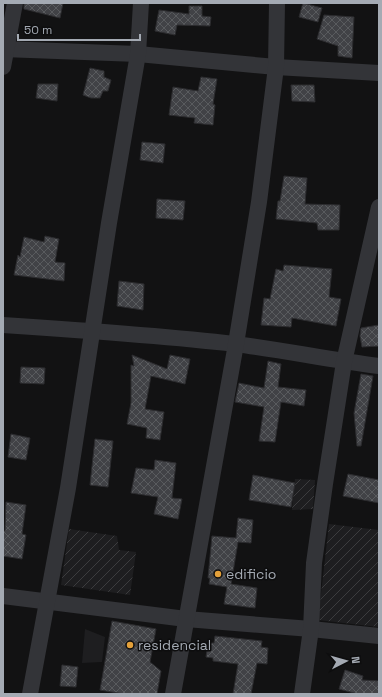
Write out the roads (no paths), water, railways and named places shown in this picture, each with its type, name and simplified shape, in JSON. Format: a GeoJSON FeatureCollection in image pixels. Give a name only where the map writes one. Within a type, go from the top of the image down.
{"type":"FeatureCollection","features":[{"type":"Feature","properties":{"kind":"street"},"geometry":{"type":"LineString","coordinates":[[3,67],[14,3]]}},
{"type":"Feature","properties":{"kind":"street"},"geometry":{"type":"LineString","coordinates":[[30,694],[68,488],[138,54],[141,3]]}},
{"type":"Feature","properties":{"kind":"street"},"geometry":{"type":"LineString","coordinates":[[173,694],[236,344],[259,202],[276,67],[277,3]]}},
{"type":"Feature","properties":{"kind":"street"},"geometry":{"type":"LineString","coordinates":[[5,49],[138,54],[276,67],[379,73]]}},
{"type":"Feature","properties":{"kind":"street"},"geometry":{"type":"LineString","coordinates":[[302,694],[311,629],[314,563],[344,362],[379,207]]}},
{"type":"Feature","properties":{"kind":"street"},"geometry":{"type":"LineString","coordinates":[[3,325],[93,331],[236,344],[344,362],[379,366]]}},
{"type":"Feature","properties":{"kind":"street"},"geometry":{"type":"LineString","coordinates":[[3,596],[186,619],[379,636]]}},
{"type":"Feature","properties":{"kind":"place","name":"edificio"},"geometry":{"type":"Point","coordinates":[218,574]}},
{"type":"Feature","properties":{"kind":"place","name":"residencial"},"geometry":{"type":"Point","coordinates":[130,645]}}]}
